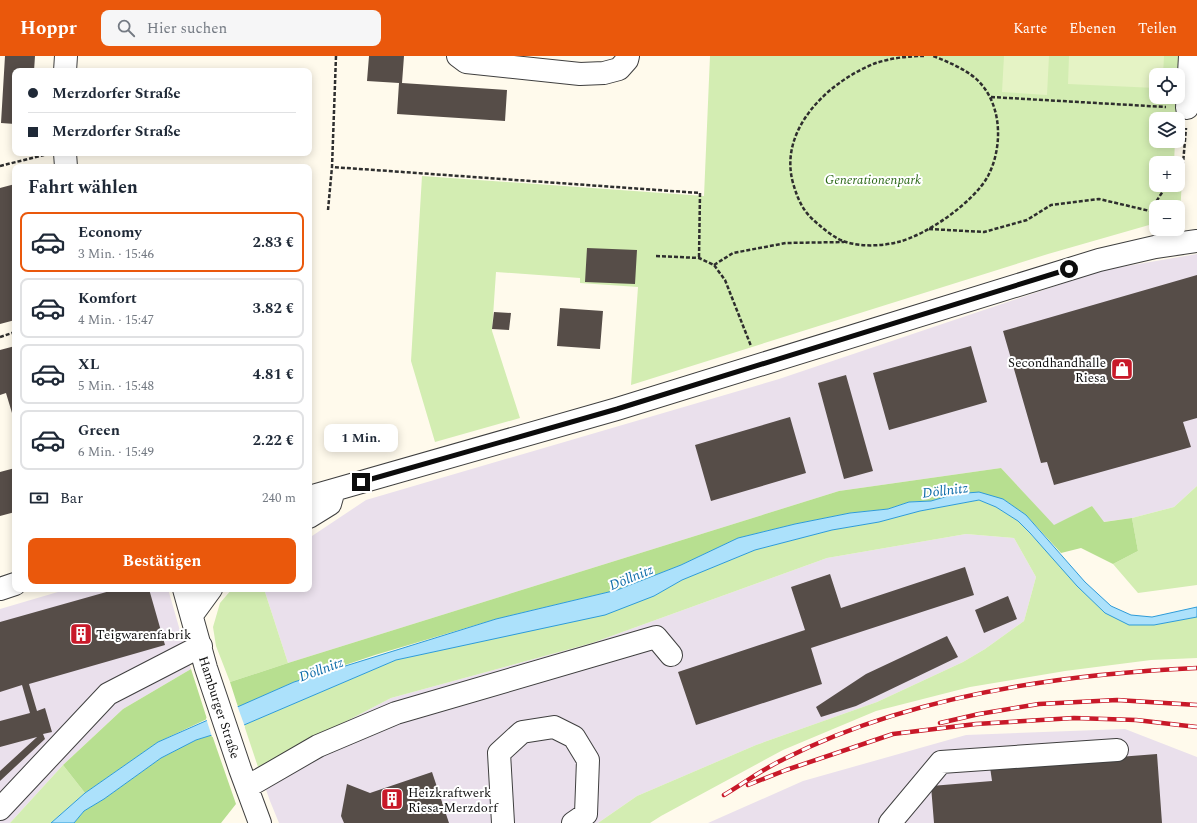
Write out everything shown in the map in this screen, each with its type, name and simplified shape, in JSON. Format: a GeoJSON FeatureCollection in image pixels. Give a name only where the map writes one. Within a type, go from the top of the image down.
{"type":"FeatureCollection","features":[{"type":"Feature","properties":{"kind":"street"},"geometry":{"type":"LineString","coordinates":[[65,68],[66,56]]}},
{"type":"Feature","properties":{"kind":"street"},"geometry":{"type":"LineString","coordinates":[[458,56],[466,62],[580,74],[604,73],[619,69],[627,60],[628,56]]}},
{"type":"Feature","properties":{"kind":"street"},"geometry":{"type":"LineString","coordinates":[[1187,108],[1190,56]]}},
{"type":"Feature","properties":{"kind":"street"},"geometry":{"type":"LineString","coordinates":[[312,496],[617,409],[1099,260],[1155,247],[1197,241]]}},
{"type":"Feature","properties":{"kind":"street"},"geometry":{"type":"LineString","coordinates":[[312,515],[330,504],[334,490]]}},
{"type":"Feature","properties":{"kind":"street"},"geometry":{"type":"LineString","coordinates":[[0,588],[12,585]]}},
{"type":"Feature","properties":{"kind":"street","name":"Hamburger Straße"},"geometry":{"type":"LineString","coordinates":[[185,592],[206,668],[243,778],[260,823]]}},
{"type":"Feature","properties":{"kind":"street"},"geometry":{"type":"LineString","coordinates":[[192,615],[209,592]]}},
{"type":"Feature","properties":{"kind":"street"},"geometry":{"type":"LineString","coordinates":[[243,778],[396,713],[656,637],[671,655]]}},
{"type":"Feature","properties":{"kind":"street"},"geometry":{"type":"LineString","coordinates":[[0,809],[108,694],[200,646]]}},
{"type":"Feature","properties":{"kind":"street"},"geometry":{"type":"LineString","coordinates":[[503,823],[499,753],[522,732],[554,726],[574,737],[588,760],[586,814],[573,823]]}},
{"type":"Feature","properties":{"kind":"street"},"geometry":{"type":"LineString","coordinates":[[890,823],[941,762],[1117,750]]}},
{"type":"Feature","properties":{"kind":"path"},"geometry":{"type":"LineString","coordinates":[[328,210],[332,167],[336,56]]}},
{"type":"Feature","properties":{"kind":"path"},"geometry":{"type":"LineString","coordinates":[[845,242],[828,232],[810,218],[798,200],[790,172],[791,151],[801,123],[820,99],[848,77],[877,63],[909,56],[924,56]]}},
{"type":"Feature","properties":{"kind":"path"},"geometry":{"type":"LineString","coordinates":[[714,265],[733,253],[786,243],[845,242],[869,246],[898,242],[929,229],[956,211],[973,196],[988,176],[997,152],[998,125],[991,97],[975,78],[955,64],[933,56]]}},
{"type":"Feature","properties":{"kind":"path"},"geometry":{"type":"LineString","coordinates":[[991,97],[1187,108],[1184,156]]}},
{"type":"Feature","properties":{"kind":"path"},"geometry":{"type":"LineString","coordinates":[[0,166],[38,156]]}},
{"type":"Feature","properties":{"kind":"path"},"geometry":{"type":"LineString","coordinates":[[332,167],[700,193],[699,258]]}},
{"type":"Feature","properties":{"kind":"path"},"geometry":{"type":"LineString","coordinates":[[929,229],[984,232],[1027,220],[1051,205],[1098,199],[1149,211]]}},
{"type":"Feature","properties":{"kind":"path"},"geometry":{"type":"LineString","coordinates":[[1153,236],[1155,247]]}},
{"type":"Feature","properties":{"kind":"path"},"geometry":{"type":"LineString","coordinates":[[656,256],[699,258],[714,265],[726,280],[758,366]]}},
{"type":"Feature","properties":{"kind":"path"},"geometry":{"type":"LineString","coordinates":[[0,337],[12,333]]}},
{"type":"Feature","properties":{"kind":"shaded area"},"geometry":{"type":"Polygon","coordinates":[[[1197,254],[1197,486],[1174,507],[1132,518],[1103,522],[1092,506],[1054,526],[1001,468],[839,491],[288,663],[265,592],[312,592],[312,536],[366,500],[779,379],[1103,270],[1197,254]]]}},
{"type":"Feature","properties":{"kind":"shaded area"},"geometry":{"type":"Polygon","coordinates":[[[966,534],[1014,538],[1036,577],[1024,621],[985,649],[963,662],[877,702],[756,745],[637,796],[598,823],[279,823],[270,801],[258,767],[391,698],[592,643],[827,558],[966,534]]]}},
{"type":"Feature","properties":{"kind":"shaded area"},"geometry":{"type":"Polygon","coordinates":[[[58,592],[169,592],[191,669],[123,709],[63,765],[10,823],[0,823],[0,609],[58,592]]]}},
{"type":"Feature","properties":{"kind":"shaded area"},"geometry":{"type":"Polygon","coordinates":[[[1125,729],[1197,757],[1197,823],[708,823],[803,781],[966,735],[1125,729]]]}},
{"type":"Feature","properties":{"kind":"green space","name":"Generationenpark"},"geometry":{"type":"Polygon","coordinates":[[[710,56],[1180,56],[1179,68],[1149,68],[1149,104],[1177,104],[1177,112],[1149,112],[1149,148],[1175,148],[1174,156],[1149,156],[1149,192],[1181,192],[1181,200],[1149,200],[1149,225],[1048,254],[631,385],[638,287],[580,283],[580,278],[496,272],[492,331],[520,418],[435,442],[411,361],[422,176],[704,196],[710,56]]]}},
{"type":"Feature","properties":{"kind":"green space"},"geometry":{"type":"Polygon","coordinates":[[[1004,56],[1049,56],[1047,95],[1002,92],[1004,56]]]}},
{"type":"Feature","properties":{"kind":"green space"},"geometry":{"type":"Polygon","coordinates":[[[1069,56],[1164,56],[1163,68],[1149,68],[1149,88],[1068,84],[1069,56]]]}},
{"type":"Feature","properties":{"kind":"green space"},"geometry":{"type":"Polygon","coordinates":[[[1001,468],[1054,525],[1092,506],[1104,522],[1132,518],[1138,551],[1113,564],[1081,548],[1061,553],[1026,515],[1003,499],[955,494],[931,501],[909,502],[888,509],[850,513],[795,524],[738,538],[681,565],[617,590],[496,619],[375,655],[294,682],[238,707],[230,682],[839,491],[1001,468]]]}},
{"type":"Feature","properties":{"kind":"green space"},"geometry":{"type":"Polygon","coordinates":[[[1197,486],[1197,585],[1138,593],[1113,564],[1138,551],[1132,518],[1174,507],[1197,486]]]}},
{"type":"Feature","properties":{"kind":"green space"},"geometry":{"type":"Polygon","coordinates":[[[979,500],[996,507],[1018,521],[1105,613],[1154,625],[1197,617],[1197,658],[1151,660],[1065,671],[970,687],[876,711],[783,750],[650,823],[598,823],[637,796],[756,745],[877,702],[963,662],[985,649],[1024,621],[1036,577],[1014,538],[966,534],[827,558],[592,643],[391,698],[258,767],[244,725],[396,660],[492,639],[654,596],[682,580],[755,550],[832,530],[879,522],[920,511],[979,500]]]}},
{"type":"Feature","properties":{"kind":"green space"},"geometry":{"type":"Polygon","coordinates":[[[229,592],[265,592],[288,663],[230,682],[216,646],[213,627],[220,603],[229,592]]]}},
{"type":"Feature","properties":{"kind":"green space"},"geometry":{"type":"Polygon","coordinates":[[[191,669],[207,719],[158,742],[85,793],[63,765],[123,709],[191,669]]]}},
{"type":"Feature","properties":{"kind":"green space"},"geometry":{"type":"Polygon","coordinates":[[[212,735],[236,804],[221,823],[74,823],[84,811],[104,799],[161,758],[196,740],[212,735]]]}},
{"type":"Feature","properties":{"kind":"green space"},"geometry":{"type":"Polygon","coordinates":[[[63,765],[85,793],[51,823],[10,823],[63,765]]]}},
{"type":"Feature","properties":{"kind":"water"},"geometry":{"type":"Polygon","coordinates":[[[979,492],[1003,499],[1026,515],[1085,582],[1111,606],[1131,615],[1152,617],[1197,607],[1197,617],[1154,625],[1129,625],[1105,613],[1077,586],[1018,521],[996,507],[979,500],[920,511],[879,522],[832,530],[755,550],[682,580],[654,596],[605,615],[396,660],[244,725],[196,740],[161,758],[104,799],[84,811],[74,823],[51,823],[85,793],[158,742],[294,682],[496,619],[617,590],[681,565],[738,538],[795,524],[850,513],[888,509],[909,502],[931,501],[955,494],[979,492]]]}},
{"type":"Feature","properties":{"kind":"pier"},"geometry":{"type":"Polygon","coordinates":[[[237,705],[245,727],[212,737],[206,718],[237,705]]]}},
{"type":"Feature","properties":{"kind":"building"},"geometry":{"type":"Polygon","coordinates":[[[5,56],[35,56],[34,68],[12,68],[12,124],[1,123],[5,56]]]}},
{"type":"Feature","properties":{"kind":"building"},"geometry":{"type":"Polygon","coordinates":[[[369,56],[404,56],[402,83],[507,90],[505,121],[397,114],[399,83],[367,81],[369,56]]]}},
{"type":"Feature","properties":{"kind":"building"},"geometry":{"type":"Polygon","coordinates":[[[12,185],[12,321],[0,324],[0,188],[12,185]]]}},
{"type":"Feature","properties":{"kind":"building"},"geometry":{"type":"Polygon","coordinates":[[[587,248],[637,250],[635,284],[585,282],[587,248]]]}},
{"type":"Feature","properties":{"kind":"building"},"geometry":{"type":"Polygon","coordinates":[[[1197,275],[1197,418],[1183,422],[1191,447],[1054,485],[1047,462],[1041,463],[1003,331],[1197,275]]]}},
{"type":"Feature","properties":{"kind":"building"},"geometry":{"type":"Polygon","coordinates":[[[560,308],[603,311],[600,349],[557,346],[560,308]]]}},
{"type":"Feature","properties":{"kind":"building"},"geometry":{"type":"Polygon","coordinates":[[[494,312],[511,313],[509,330],[492,329],[494,312]]]}},
{"type":"Feature","properties":{"kind":"building"},"geometry":{"type":"Polygon","coordinates":[[[971,346],[987,402],[889,430],[873,373],[971,346]]]}},
{"type":"Feature","properties":{"kind":"building"},"geometry":{"type":"Polygon","coordinates":[[[12,347],[12,413],[6,393],[0,395],[0,350],[12,347]]]}},
{"type":"Feature","properties":{"kind":"building"},"geometry":{"type":"Polygon","coordinates":[[[846,375],[873,471],[844,479],[818,383],[846,375]]]}},
{"type":"Feature","properties":{"kind":"building"},"geometry":{"type":"Polygon","coordinates":[[[790,417],[806,473],[711,501],[695,445],[790,417]]]}},
{"type":"Feature","properties":{"kind":"building"},"geometry":{"type":"Polygon","coordinates":[[[12,469],[12,513],[0,516],[0,472],[12,469]]]}},
{"type":"Feature","properties":{"kind":"building"},"geometry":{"type":"Polygon","coordinates":[[[965,567],[974,595],[811,648],[822,684],[696,725],[678,672],[805,630],[791,587],[830,574],[841,608],[965,567]]]}},
{"type":"Feature","properties":{"kind":"building","name":"Teigwarenfabrik"},"geometry":{"type":"Polygon","coordinates":[[[106,592],[150,592],[165,645],[29,684],[37,711],[45,708],[52,732],[43,734],[45,739],[0,781],[0,771],[37,737],[0,747],[0,721],[30,713],[22,685],[0,692],[0,622],[106,592]]]}},
{"type":"Feature","properties":{"kind":"building"},"geometry":{"type":"Polygon","coordinates":[[[1008,596],[1017,619],[984,633],[975,610],[1008,596]]]}},
{"type":"Feature","properties":{"kind":"building"},"geometry":{"type":"Polygon","coordinates":[[[947,636],[958,657],[856,706],[821,717],[816,707],[866,674],[947,636]]]}},
{"type":"Feature","properties":{"kind":"building"},"geometry":{"type":"Polygon","coordinates":[[[1157,754],[1162,823],[934,823],[931,786],[992,781],[990,767],[1157,754]]]}},
{"type":"Feature","properties":{"kind":"building","name":"Heizkraftwerk Riesa-Merzdorf"},"geometry":{"type":"Polygon","coordinates":[[[432,772],[449,823],[344,823],[341,816],[347,784],[370,793],[432,772]]]}},
{"type":"Feature","properties":{"kind":"railway"},"geometry":{"type":"LineString","coordinates":[[724,795],[776,763],[831,738],[881,719],[932,705],[985,692],[1039,683],[1092,676],[1197,668]]}},
{"type":"Feature","properties":{"kind":"railway"},"geometry":{"type":"LineString","coordinates":[[940,723],[979,714],[1039,704],[1117,700],[1197,705]]}},
{"type":"Feature","properties":{"kind":"railway"},"geometry":{"type":"LineString","coordinates":[[748,785],[786,770],[893,734],[976,724],[1074,718],[1136,720],[1197,727]]}},
{"type":"Feature","properties":{"kind":"place","name":"Secondhandhalle Riesa"},"geometry":{"type":"Point","coordinates":[1122,369]}},
{"type":"Feature","properties":{"kind":"place","name":"Teigwarenfabrik"},"geometry":{"type":"Point","coordinates":[81,634]}},
{"type":"Feature","properties":{"kind":"place","name":"Heizkraftwerk Riesa-Merzdorf"},"geometry":{"type":"Point","coordinates":[392,799]}},
{"type":"Feature","properties":{"kind":"route"},"geometry":{"type":"LineString","coordinates":[[361,482],[617,409],[1069,269]]}},
{"type":"Feature","properties":{"kind":"water label","name":"Döllnitz"},"geometry":{"type":"Point","coordinates":[945,490]}},
{"type":"Feature","properties":{"kind":"water label","name":"Döllnitz"},"geometry":{"type":"Point","coordinates":[631,577]}},
{"type":"Feature","properties":{"kind":"water label","name":"Döllnitz"},"geometry":{"type":"Point","coordinates":[321,669]}}]}
